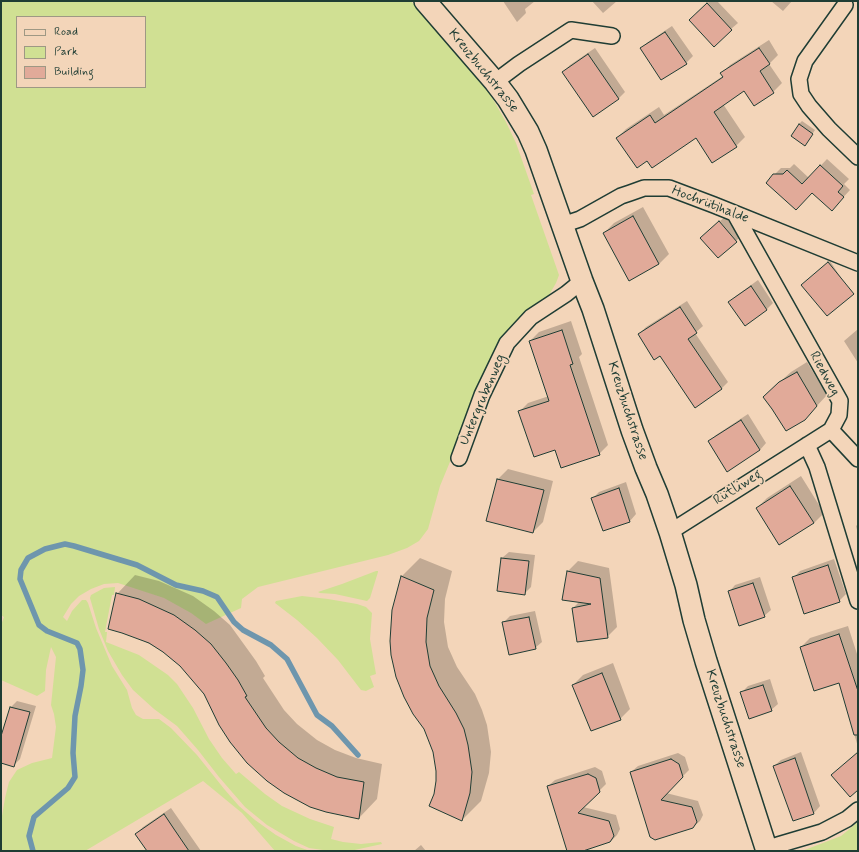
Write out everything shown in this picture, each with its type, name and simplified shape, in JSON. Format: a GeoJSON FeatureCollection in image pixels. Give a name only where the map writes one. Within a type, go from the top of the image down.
{"type":"FeatureCollection","features":[{"type":"Feature","properties":{"kind":"street","name":"Kreuzbuchstrasse"},"geometry":{"type":"LineString","coordinates":[[425,1],[495,82],[518,113],[528,132],[593,309],[631,426],[670,532],[706,661],[766,851]]}},
{"type":"Feature","properties":{"kind":"street"},"geometry":{"type":"LineString","coordinates":[[848,5],[805,61],[799,79],[801,94],[809,106],[858,157]]}},
{"type":"Feature","properties":{"kind":"street"},"geometry":{"type":"LineString","coordinates":[[495,82],[519,64],[571,30],[612,36]]}},
{"type":"Feature","properties":{"kind":"street","name":"Hochrütihalde"},"geometry":{"type":"LineString","coordinates":[[562,225],[580,218],[621,196],[644,188],[669,188],[858,263]]}},
{"type":"Feature","properties":{"kind":"street","name":"Riedweg"},"geometry":{"type":"LineString","coordinates":[[735,214],[840,402],[839,415],[831,430]]}},
{"type":"Feature","properties":{"kind":"street","name":"Untergrubenweg"},"geometry":{"type":"LineString","coordinates":[[458,458],[482,395],[507,343],[531,317],[566,294],[582,281]]}},
{"type":"Feature","properties":{"kind":"street"},"geometry":{"type":"LineString","coordinates":[[858,459],[831,430],[807,445],[817,467],[858,602]]}},
{"type":"Feature","properties":{"kind":"street","name":"Rütliweg"},"geometry":{"type":"LineString","coordinates":[[670,532],[807,445]]}},
{"type":"Feature","properties":{"kind":"street"},"geometry":{"type":"LineString","coordinates":[[766,851],[778,845],[822,832],[847,819],[858,810]]}},
{"type":"Feature","properties":{"kind":"green space"},"geometry":{"type":"Polygon","coordinates":[[[1,1],[411,1],[490,94],[506,122],[516,143],[534,194],[531,195],[559,275],[545,302],[487,372],[440,486],[428,529],[419,541],[407,548],[388,555],[258,587],[242,599],[241,608],[206,624],[191,613],[164,598],[118,583],[104,584],[79,596],[71,604],[63,617],[67,621],[72,611],[82,600],[86,600],[112,666],[127,690],[132,708],[136,715],[143,719],[159,719],[171,728],[197,755],[239,806],[276,835],[296,846],[310,851],[275,851],[242,813],[203,781],[85,851],[1,851],[1,822],[9,782],[17,770],[32,763],[52,758],[56,727],[51,705],[56,657],[51,647],[46,670],[45,691],[37,696],[1,680],[1,625],[4,617],[1,615],[1,1]]]}},
{"type":"Feature","properties":{"kind":"green space"},"geometry":{"type":"Polygon","coordinates":[[[376,571],[378,572],[370,598],[367,601],[318,592],[342,584],[376,571]]]}},
{"type":"Feature","properties":{"kind":"green space"},"geometry":{"type":"Polygon","coordinates":[[[115,587],[105,632],[107,632],[106,642],[139,655],[168,675],[177,684],[193,708],[209,739],[222,758],[236,774],[239,772],[282,806],[310,819],[334,827],[331,839],[361,844],[381,842],[382,844],[350,851],[309,848],[267,825],[245,807],[177,726],[154,709],[133,690],[122,675],[108,651],[99,629],[90,598],[91,595],[104,588],[115,587]]]}},
{"type":"Feature","properties":{"kind":"green space"},"geometry":{"type":"Polygon","coordinates":[[[302,596],[357,604],[366,607],[372,613],[370,639],[376,674],[370,676],[374,687],[366,691],[361,690],[338,660],[317,638],[275,603],[276,601],[302,596]]]}},
{"type":"Feature","properties":{"kind":"green space"},"geometry":{"type":"Polygon","coordinates":[[[858,822],[858,851],[802,851],[841,836],[858,822]]]}},
{"type":"Feature","properties":{"kind":"building"},"geometry":{"type":"Polygon","coordinates":[[[707,3],[732,30],[714,47],[689,20],[707,3]]]}},
{"type":"Feature","properties":{"kind":"building"},"geometry":{"type":"Polygon","coordinates":[[[665,32],[687,64],[661,80],[640,48],[665,32]]]}},
{"type":"Feature","properties":{"kind":"building"},"geometry":{"type":"Polygon","coordinates":[[[759,48],[770,64],[760,71],[774,93],[754,106],[744,91],[714,112],[737,147],[712,163],[696,138],[652,168],[647,161],[637,168],[616,138],[650,115],[655,123],[723,77],[720,73],[759,48]]]}},
{"type":"Feature","properties":{"kind":"building"},"geometry":{"type":"Polygon","coordinates":[[[588,54],[619,99],[593,117],[562,72],[588,54]]]}},
{"type":"Feature","properties":{"kind":"building"},"geometry":{"type":"Polygon","coordinates":[[[799,124],[813,134],[805,146],[791,136],[799,124]]]}},
{"type":"Feature","properties":{"kind":"building"},"geometry":{"type":"Polygon","coordinates":[[[820,165],[843,186],[838,192],[844,197],[832,211],[812,193],[796,210],[766,183],[773,174],[783,174],[787,170],[802,184],[820,165]]]}},
{"type":"Feature","properties":{"kind":"building"},"geometry":{"type":"Polygon","coordinates":[[[633,216],[659,264],[629,281],[603,233],[633,216]]]}},
{"type":"Feature","properties":{"kind":"building"},"geometry":{"type":"Polygon","coordinates":[[[719,221],[737,242],[718,258],[700,238],[719,221]]]}},
{"type":"Feature","properties":{"kind":"building"},"geometry":{"type":"Polygon","coordinates":[[[828,262],[854,294],[827,316],[801,285],[828,262]]]}},
{"type":"Feature","properties":{"kind":"building"},"geometry":{"type":"Polygon","coordinates":[[[751,286],[767,310],[745,326],[728,302],[751,286]]]}},
{"type":"Feature","properties":{"kind":"building"},"geometry":{"type":"Polygon","coordinates":[[[680,307],[697,333],[688,339],[722,389],[695,408],[660,356],[654,360],[638,334],[680,307]]]}},
{"type":"Feature","properties":{"kind":"building"},"geometry":{"type":"Polygon","coordinates":[[[562,330],[573,364],[570,365],[600,455],[561,468],[555,450],[534,457],[518,411],[549,401],[529,341],[562,330]]]}},
{"type":"Feature","properties":{"kind":"building"},"geometry":{"type":"Polygon","coordinates":[[[797,372],[817,406],[805,420],[786,431],[763,397],[779,382],[797,372]]]}},
{"type":"Feature","properties":{"kind":"building"},"geometry":{"type":"Polygon","coordinates":[[[741,420],[760,450],[727,472],[708,441],[741,420]]]}},
{"type":"Feature","properties":{"kind":"building"},"geometry":{"type":"Polygon","coordinates":[[[497,479],[544,490],[533,533],[486,521],[497,479]]]}},
{"type":"Feature","properties":{"kind":"building"},"geometry":{"type":"Polygon","coordinates":[[[790,486],[814,523],[779,545],[756,508],[790,486]]]}},
{"type":"Feature","properties":{"kind":"building"},"geometry":{"type":"Polygon","coordinates":[[[619,488],[630,522],[603,531],[591,498],[619,488]]]}},
{"type":"Feature","properties":{"kind":"building"},"geometry":{"type":"Polygon","coordinates":[[[501,558],[529,561],[525,595],[497,591],[501,558]]]}},
{"type":"Feature","properties":{"kind":"building"},"geometry":{"type":"Polygon","coordinates":[[[828,565],[840,602],[804,614],[792,577],[828,565]]]}},
{"type":"Feature","properties":{"kind":"building"},"geometry":{"type":"Polygon","coordinates":[[[567,571],[600,578],[608,638],[577,642],[572,608],[591,604],[562,600],[567,571]]]}},
{"type":"Feature","properties":{"kind":"building"},"geometry":{"type":"Polygon","coordinates":[[[401,576],[434,590],[427,618],[426,642],[430,666],[439,686],[464,729],[472,772],[470,793],[462,821],[429,806],[434,794],[436,781],[433,752],[424,729],[413,714],[396,677],[391,655],[390,641],[392,610],[401,576]]]}},
{"type":"Feature","properties":{"kind":"building"},"geometry":{"type":"Polygon","coordinates":[[[753,583],[765,617],[739,626],[728,591],[753,583]]]}},
{"type":"Feature","properties":{"kind":"building"},"geometry":{"type":"Polygon","coordinates":[[[116,593],[139,599],[174,615],[211,644],[238,680],[247,696],[245,697],[266,728],[279,742],[298,758],[337,777],[364,782],[359,819],[310,807],[284,793],[267,781],[247,763],[230,742],[219,725],[204,694],[180,666],[149,643],[108,629],[116,593]]]}},
{"type":"Feature","properties":{"kind":"building"},"geometry":{"type":"Polygon","coordinates":[[[529,617],[536,649],[509,655],[502,622],[529,617]]]}},
{"type":"Feature","properties":{"kind":"building"},"geometry":{"type":"Polygon","coordinates":[[[839,634],[858,691],[858,735],[854,735],[839,683],[814,691],[800,647],[839,634]]]}},
{"type":"Feature","properties":{"kind":"building"},"geometry":{"type":"Polygon","coordinates":[[[602,673],[621,720],[591,731],[572,685],[602,673]]]}},
{"type":"Feature","properties":{"kind":"building"},"geometry":{"type":"Polygon","coordinates":[[[763,685],[772,711],[749,719],[740,692],[763,685]]]}},
{"type":"Feature","properties":{"kind":"building"},"geometry":{"type":"Polygon","coordinates":[[[10,707],[30,712],[14,767],[1,763],[1,736],[10,707]]]}},
{"type":"Feature","properties":{"kind":"building"},"geometry":{"type":"Polygon","coordinates":[[[858,752],[858,790],[850,797],[831,775],[858,752]]]}},
{"type":"Feature","properties":{"kind":"building"},"geometry":{"type":"Polygon","coordinates":[[[795,758],[814,814],[793,821],[773,766],[795,758]]]}},
{"type":"Feature","properties":{"kind":"building"},"geometry":{"type":"Polygon","coordinates":[[[671,759],[679,764],[683,777],[661,800],[692,807],[697,822],[693,828],[655,840],[650,837],[630,772],[671,759]]]}},
{"type":"Feature","properties":{"kind":"building"},"geometry":{"type":"Polygon","coordinates":[[[588,774],[596,778],[600,792],[578,813],[609,821],[614,836],[610,842],[583,851],[567,851],[547,786],[588,774]]]}},
{"type":"Feature","properties":{"kind":"building"},"geometry":{"type":"Polygon","coordinates":[[[164,814],[189,851],[147,851],[135,834],[164,814]]]}},
{"type":"Feature","properties":{"kind":"waterway"},"geometry":{"type":"LineString","coordinates":[[33,851],[29,836],[34,817],[68,788],[75,777],[73,753],[75,716],[83,670],[80,649],[77,643],[47,631],[39,625],[20,579],[21,570],[28,558],[45,549],[65,544],[74,546],[137,565],[176,585],[203,591],[217,597],[234,622],[243,630],[271,645],[287,659],[317,715],[332,726],[358,755]]}}]}
